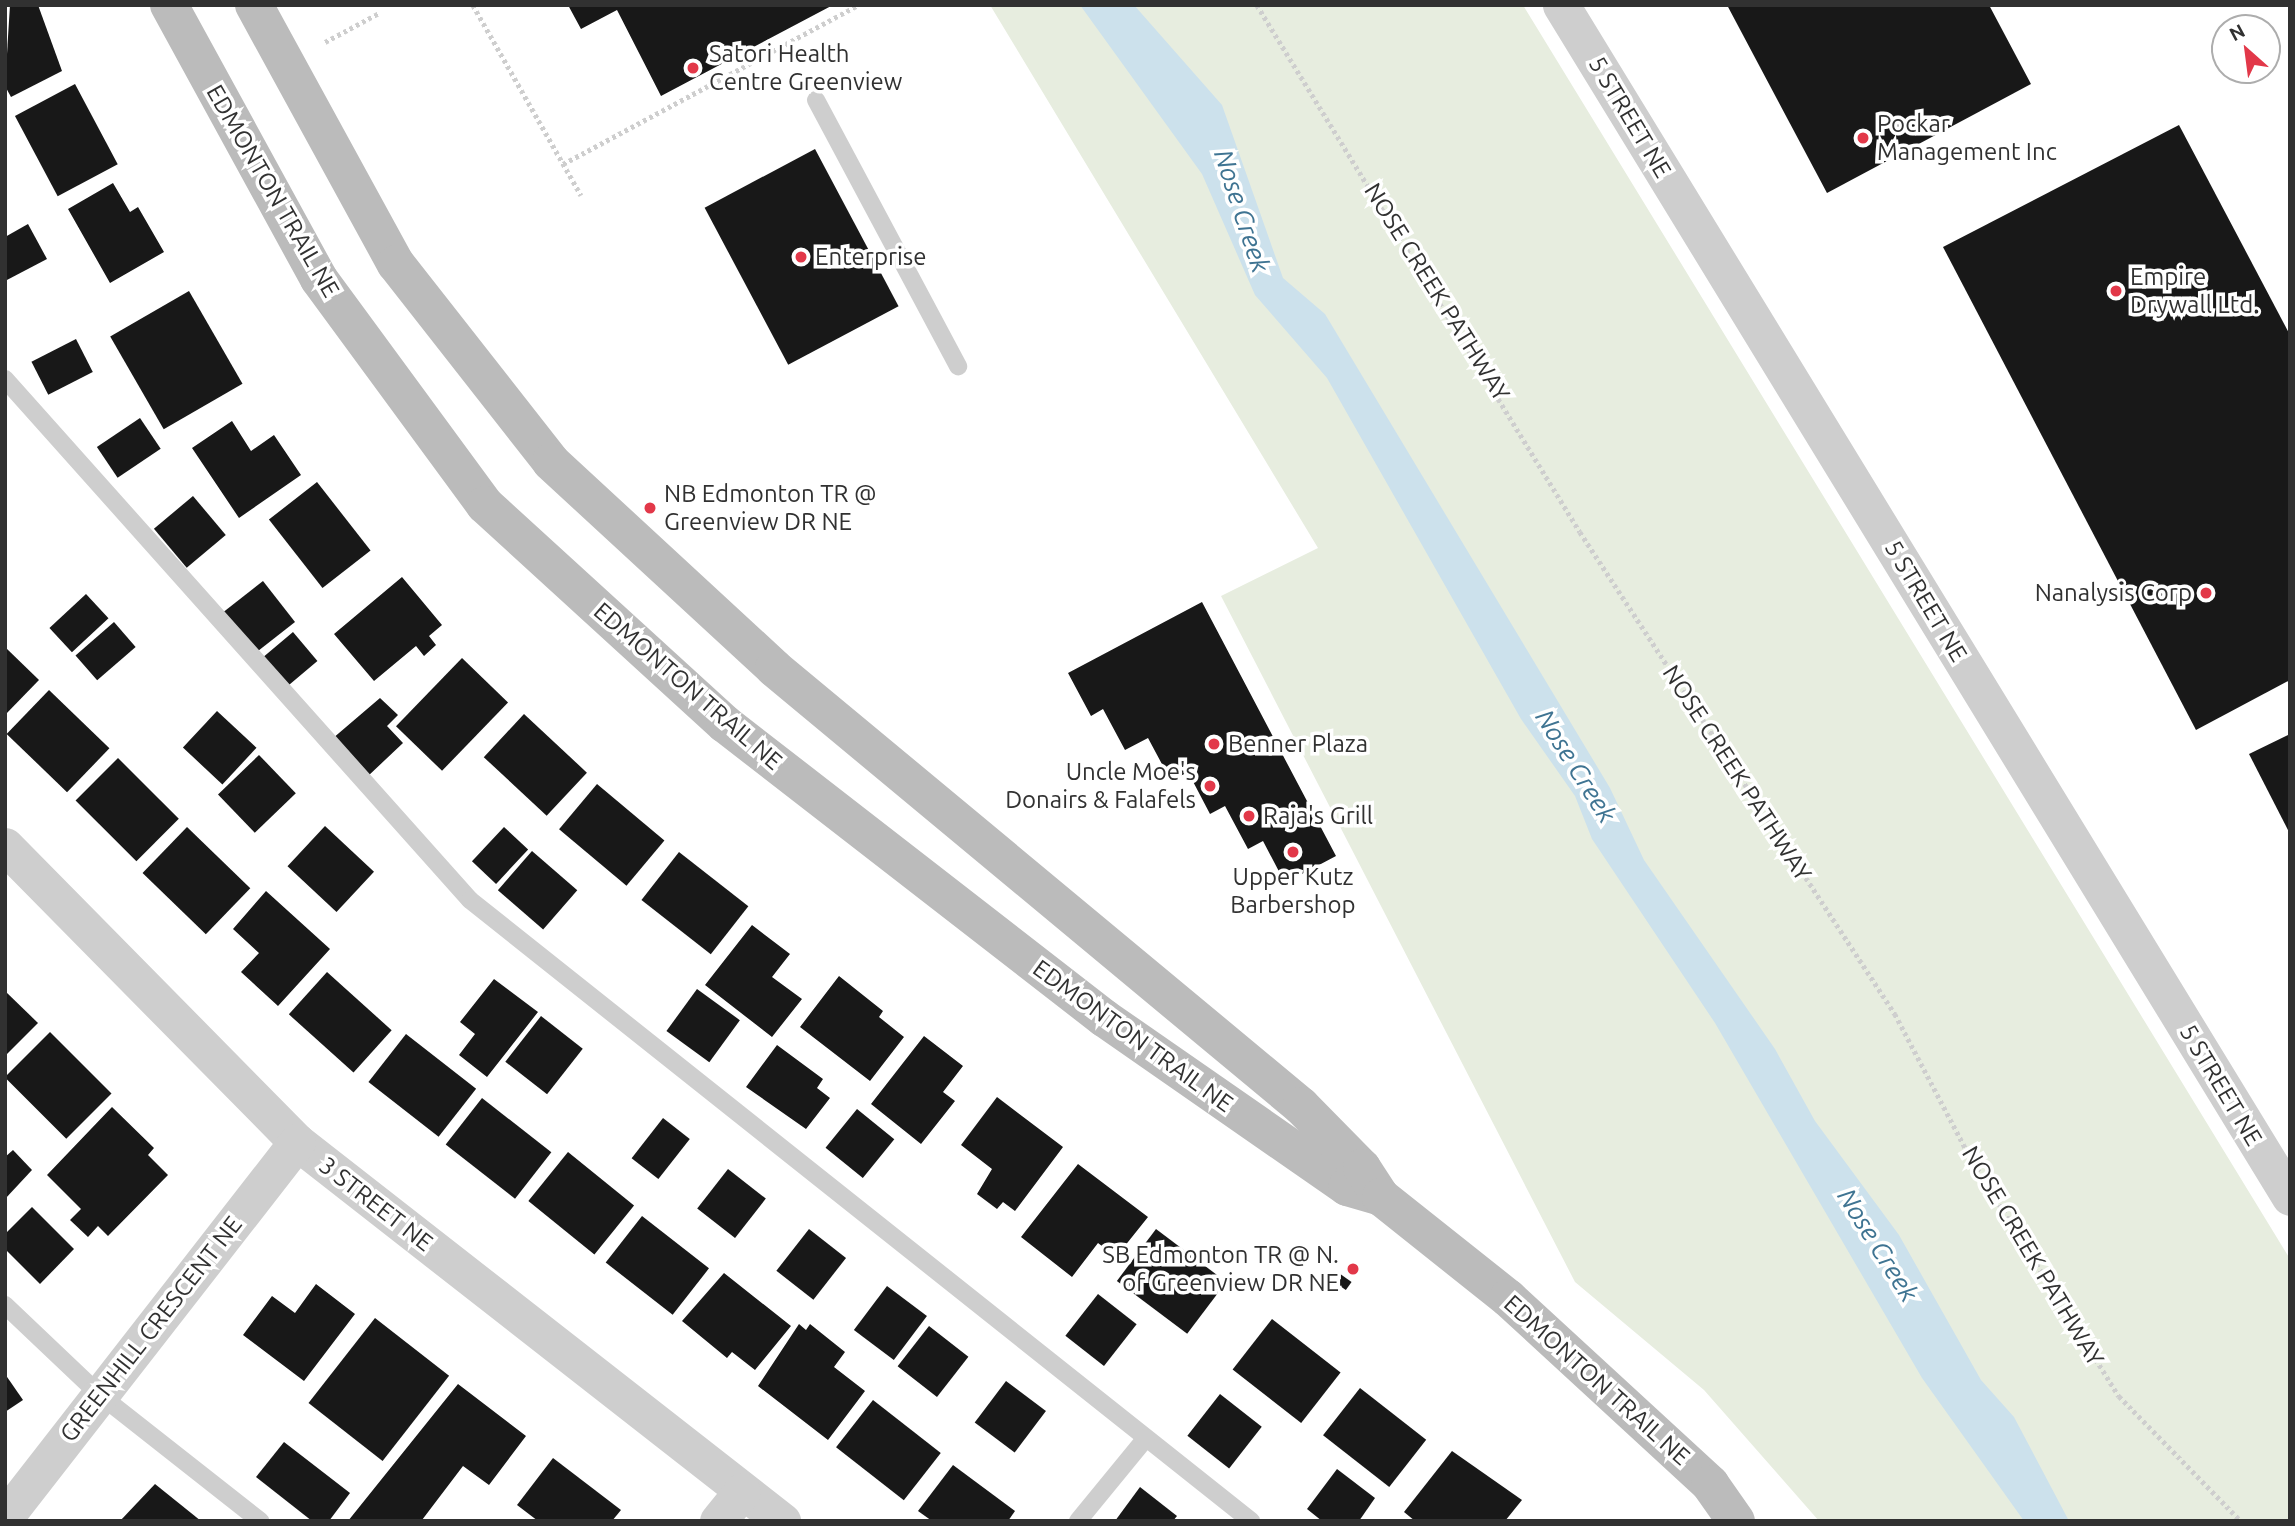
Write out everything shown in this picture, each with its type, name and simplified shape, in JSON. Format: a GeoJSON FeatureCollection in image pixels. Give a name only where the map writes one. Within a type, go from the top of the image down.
{"type":"FeatureCollection","features":[{"type":"Feature","properties":{"kind":"main road","name":"EDMONTON TRAIL NE"},"geometry":{"type":"LineString","coordinates":[[169,5],[319,279],[485,505],[725,724],[1104,1018],[1347,1187],[1381,1197]]}},
{"type":"Feature","properties":{"kind":"main road","name":"EDMONTON TRAIL NE"},"geometry":{"type":"LineString","coordinates":[[254,5],[396,264],[551,462],[774,668],[1301,1106],[1362,1168],[1381,1197],[1508,1298],[1710,1484],[1736,1521]]}},
{"type":"Feature","properties":{"kind":"street","name":"5 STREET NE"},"geometry":{"type":"LineString","coordinates":[[1561,5],[2290,1197]]}},
{"type":"Feature","properties":{"kind":"street","name":"3 STREET NE"},"geometry":{"type":"LineString","coordinates":[[5,846],[297,1142],[782,1521]]}},
{"type":"Feature","properties":{"kind":"street","name":"GREENHILL CRESCENT NE"},"geometry":{"type":"LineString","coordinates":[[5,1517],[297,1142]]}},
{"type":"Feature","properties":{"kind":"street"},"geometry":{"type":"LineString","coordinates":[[718,1521],[742,1491]]}},
{"type":"Feature","properties":{"kind":"lane"},"geometry":{"type":"LineString","coordinates":[[816,100],[958,366]]}},
{"type":"Feature","properties":{"kind":"lane"},"geometry":{"type":"LineString","coordinates":[[5,379],[470,900],[1251,1521]]}},
{"type":"Feature","properties":{"kind":"lane"},"geometry":{"type":"LineString","coordinates":[[5,1305],[100,1395],[260,1521]]}},
{"type":"Feature","properties":{"kind":"lane"},"geometry":{"type":"LineString","coordinates":[[1078,1521],[1146,1438]]}},
{"type":"Feature","properties":{"kind":"path"},"geometry":{"type":"LineString","coordinates":[[473,5],[581,195]]}},
{"type":"Feature","properties":{"kind":"path"},"geometry":{"type":"LineString","coordinates":[[563,164],[858,5]]}},
{"type":"Feature","properties":{"kind":"path","name":"NOSE CREEK PATHWAY"},"geometry":{"type":"LineString","coordinates":[[1257,5],[1580,532],[1895,1014],[1970,1157],[2119,1396],[2241,1521]]}},
{"type":"Feature","properties":{"kind":"path"},"geometry":{"type":"LineString","coordinates":[[325,42],[379,13]]}},
{"type":"Feature","properties":{"kind":"shaded area"},"geometry":{"type":"Polygon","coordinates":[[[990,5],[1523,5],[2290,1259],[2290,1521],[1819,1521],[1704,1390],[1575,1282],[1221,596],[1318,548],[990,5]]]}},
{"type":"Feature","properties":{"kind":"water","name":"Nose Creek"},"geometry":{"type":"Polygon","coordinates":[[[1080,5],[1134,5],[1222,105],[1283,278],[1325,314],[1610,788],[1644,860],[1775,1049],[1815,1121],[1899,1235],[1981,1380],[2014,1417],[2069,1521],[2024,1521],[1922,1378],[1715,1023],[1592,839],[1575,796],[1521,719],[1327,378],[1255,295],[1202,174],[1080,5]]]}},
{"type":"Feature","properties":{"kind":"building"},"geometry":{"type":"Polygon","coordinates":[[[10,5],[38,5],[62,71],[11,97],[5,86],[10,5]]]}},
{"type":"Feature","properties":{"kind":"building"},"geometry":{"type":"Polygon","coordinates":[[[568,5],[833,5],[661,96],[617,10],[581,29],[568,5]]]}},
{"type":"Feature","properties":{"kind":"building","name":"Pockar Management Inc"},"geometry":{"type":"Polygon","coordinates":[[[1727,5],[1989,5],[2031,84],[1827,193],[1727,5]]]}},
{"type":"Feature","properties":{"kind":"building"},"geometry":{"type":"Polygon","coordinates":[[[75,84],[118,164],[58,196],[15,116],[75,84]]]}},
{"type":"Feature","properties":{"kind":"building","name":"Empire Drywall Ltd."},"geometry":{"type":"Polygon","coordinates":[[[2179,125],[2290,335],[2290,680],[2196,730],[1943,247],[2179,125]]]}},
{"type":"Feature","properties":{"kind":"building","name":"Enterprise"},"geometry":{"type":"Polygon","coordinates":[[[815,149],[899,306],[788,365],[705,208],[815,149]]]}},
{"type":"Feature","properties":{"kind":"building"},"geometry":{"type":"Polygon","coordinates":[[[113,183],[130,212],[138,207],[164,252],[110,283],[68,209],[113,183]]]}},
{"type":"Feature","properties":{"kind":"building"},"geometry":{"type":"Polygon","coordinates":[[[28,224],[47,259],[5,281],[5,237],[28,224]]]}},
{"type":"Feature","properties":{"kind":"building"},"geometry":{"type":"Polygon","coordinates":[[[189,291],[242,384],[164,429],[110,336],[189,291]]]}},
{"type":"Feature","properties":{"kind":"building"},"geometry":{"type":"Polygon","coordinates":[[[76,339],[93,372],[48,395],[31,362],[76,339]]]}},
{"type":"Feature","properties":{"kind":"building"},"geometry":{"type":"Polygon","coordinates":[[[140,418],[161,449],[118,478],[97,447],[140,418]]]}},
{"type":"Feature","properties":{"kind":"building"},"geometry":{"type":"Polygon","coordinates":[[[232,421],[251,451],[274,435],[301,475],[239,518],[192,448],[232,421]]]}},
{"type":"Feature","properties":{"kind":"building"},"geometry":{"type":"Polygon","coordinates":[[[317,482],[371,551],[322,588],[269,520],[317,482]]]}},
{"type":"Feature","properties":{"kind":"building"},"geometry":{"type":"Polygon","coordinates":[[[193,496],[226,535],[187,568],[154,529],[193,496]]]}},
{"type":"Feature","properties":{"kind":"building"},"geometry":{"type":"Polygon","coordinates":[[[402,577],[442,625],[429,636],[436,645],[424,656],[416,646],[374,681],[334,634],[402,577]]]}},
{"type":"Feature","properties":{"kind":"building"},"geometry":{"type":"Polygon","coordinates":[[[263,581],[295,622],[255,653],[223,612],[263,581]]]}},
{"type":"Feature","properties":{"kind":"building"},"geometry":{"type":"Polygon","coordinates":[[[86,594],[109,618],[72,652],[49,628],[86,594]]]}},
{"type":"Feature","properties":{"kind":"building","name":"Benner Plaza"},"geometry":{"type":"Polygon","coordinates":[[[1202,602],[1336,856],[1285,883],[1263,841],[1248,849],[1225,806],[1210,814],[1188,772],[1171,781],[1148,738],[1125,750],[1103,709],[1091,716],[1068,673],[1202,602]]]}},
{"type":"Feature","properties":{"kind":"building"},"geometry":{"type":"Polygon","coordinates":[[[114,622],[136,647],[97,680],[76,655],[114,622]]]}},
{"type":"Feature","properties":{"kind":"building"},"geometry":{"type":"Polygon","coordinates":[[[293,632],[317,661],[284,689],[260,660],[293,632]]]}},
{"type":"Feature","properties":{"kind":"building"},"geometry":{"type":"Polygon","coordinates":[[[5,647],[39,680],[5,715],[5,647]]]}},
{"type":"Feature","properties":{"kind":"building"},"geometry":{"type":"Polygon","coordinates":[[[462,658],[508,702],[442,771],[396,726],[462,658]]]}},
{"type":"Feature","properties":{"kind":"building"},"geometry":{"type":"Polygon","coordinates":[[[49,690],[109,748],[67,792],[7,734],[49,690]]]}},
{"type":"Feature","properties":{"kind":"building"},"geometry":{"type":"Polygon","coordinates":[[[380,698],[398,715],[387,726],[403,743],[367,777],[332,739],[380,698]]]}},
{"type":"Feature","properties":{"kind":"building"},"geometry":{"type":"Polygon","coordinates":[[[217,711],[256,748],[222,784],[183,748],[217,711]]]}},
{"type":"Feature","properties":{"kind":"building"},"geometry":{"type":"Polygon","coordinates":[[[524,714],[587,773],[547,816],[484,757],[524,714]]]}},
{"type":"Feature","properties":{"kind":"building"},"geometry":{"type":"Polygon","coordinates":[[[2290,734],[2290,834],[2249,754],[2290,734]]]}},
{"type":"Feature","properties":{"kind":"building"},"geometry":{"type":"Polygon","coordinates":[[[259,755],[296,793],[255,833],[218,795],[259,755]]]}},
{"type":"Feature","properties":{"kind":"building"},"geometry":{"type":"Polygon","coordinates":[[[118,758],[179,819],[136,861],[76,800],[118,758]]]}},
{"type":"Feature","properties":{"kind":"building"},"geometry":{"type":"Polygon","coordinates":[[[597,784],[664,841],[626,886],[559,829],[597,784]]]}},
{"type":"Feature","properties":{"kind":"building"},"geometry":{"type":"Polygon","coordinates":[[[325,826],[374,872],[336,912],[287,866],[325,826]]]}},
{"type":"Feature","properties":{"kind":"building"},"geometry":{"type":"Polygon","coordinates":[[[187,827],[250,888],[206,934],[143,873],[187,827]]]}},
{"type":"Feature","properties":{"kind":"building"},"geometry":{"type":"Polygon","coordinates":[[[504,827],[528,850],[496,884],[472,861],[504,827]]]}},
{"type":"Feature","properties":{"kind":"building"},"geometry":{"type":"Polygon","coordinates":[[[532,851],[577,890],[543,930],[498,890],[532,851]]]}},
{"type":"Feature","properties":{"kind":"building"},"geometry":{"type":"Polygon","coordinates":[[[679,852],[748,906],[711,954],[641,900],[679,852]]]}},
{"type":"Feature","properties":{"kind":"building"},"geometry":{"type":"Polygon","coordinates":[[[266,891],[330,949],[278,1006],[241,972],[259,953],[233,929],[266,891]]]}},
{"type":"Feature","properties":{"kind":"building"},"geometry":{"type":"Polygon","coordinates":[[[752,925],[790,954],[772,977],[802,999],[772,1037],[705,985],[752,925]]]}},
{"type":"Feature","properties":{"kind":"building"},"geometry":{"type":"Polygon","coordinates":[[[327,972],[392,1030],[354,1073],[289,1014],[327,972]]]}},
{"type":"Feature","properties":{"kind":"building"},"geometry":{"type":"Polygon","coordinates":[[[839,976],[883,1011],[879,1017],[904,1037],[870,1081],[800,1027],[839,976]]]}},
{"type":"Feature","properties":{"kind":"building"},"geometry":{"type":"Polygon","coordinates":[[[494,979],[538,1012],[487,1077],[459,1055],[475,1034],[460,1022],[494,979]]]}},
{"type":"Feature","properties":{"kind":"building"},"geometry":{"type":"Polygon","coordinates":[[[697,989],[740,1020],[709,1062],[666,1031],[697,989]]]}},
{"type":"Feature","properties":{"kind":"building"},"geometry":{"type":"Polygon","coordinates":[[[5,991],[38,1023],[5,1056],[5,991]]]}},
{"type":"Feature","properties":{"kind":"building"},"geometry":{"type":"Polygon","coordinates":[[[541,1016],[583,1049],[547,1094],[505,1062],[541,1016]]]}},
{"type":"Feature","properties":{"kind":"building"},"geometry":{"type":"Polygon","coordinates":[[[50,1032],[112,1094],[66,1139],[5,1078],[50,1032]]]}},
{"type":"Feature","properties":{"kind":"building"},"geometry":{"type":"Polygon","coordinates":[[[406,1034],[476,1089],[439,1137],[368,1082],[406,1034]]]}},
{"type":"Feature","properties":{"kind":"building"},"geometry":{"type":"Polygon","coordinates":[[[924,1036],[963,1066],[943,1092],[955,1101],[921,1144],[871,1104],[924,1036]]]}},
{"type":"Feature","properties":{"kind":"building"},"geometry":{"type":"Polygon","coordinates":[[[777,1045],[823,1079],[817,1088],[830,1098],[806,1129],[746,1087],[777,1045]]]}},
{"type":"Feature","properties":{"kind":"building"},"geometry":{"type":"Polygon","coordinates":[[[997,1097],[1063,1147],[1015,1211],[1003,1202],[997,1209],[977,1194],[992,1169],[961,1145],[997,1097]]]}},
{"type":"Feature","properties":{"kind":"building"},"geometry":{"type":"Polygon","coordinates":[[[482,1098],[551,1152],[515,1199],[446,1144],[482,1098]]]}},
{"type":"Feature","properties":{"kind":"building"},"geometry":{"type":"Polygon","coordinates":[[[112,1107],[154,1148],[148,1155],[168,1175],[108,1236],[98,1226],[88,1237],[70,1220],[81,1209],[47,1175],[112,1107]]]}},
{"type":"Feature","properties":{"kind":"building"},"geometry":{"type":"Polygon","coordinates":[[[857,1109],[894,1139],[863,1178],[826,1148],[857,1109]]]}},
{"type":"Feature","properties":{"kind":"building"},"geometry":{"type":"Polygon","coordinates":[[[663,1118],[690,1139],[658,1179],[632,1158],[663,1118]]]}},
{"type":"Feature","properties":{"kind":"building"},"geometry":{"type":"Polygon","coordinates":[[[13,1150],[32,1170],[5,1199],[5,1157],[13,1150]]]}},
{"type":"Feature","properties":{"kind":"building"},"geometry":{"type":"Polygon","coordinates":[[[568,1152],[634,1205],[594,1254],[528,1201],[568,1152]]]}},
{"type":"Feature","properties":{"kind":"building"},"geometry":{"type":"Polygon","coordinates":[[[1078,1164],[1148,1217],[1116,1257],[1098,1243],[1072,1277],[1021,1237],[1078,1164]]]}},
{"type":"Feature","properties":{"kind":"building"},"geometry":{"type":"Polygon","coordinates":[[[728,1169],[766,1199],[735,1238],[697,1208],[728,1169]]]}},
{"type":"Feature","properties":{"kind":"building"},"geometry":{"type":"Polygon","coordinates":[[[32,1207],[74,1249],[40,1284],[5,1249],[5,1234],[32,1207]]]}},
{"type":"Feature","properties":{"kind":"building"},"geometry":{"type":"Polygon","coordinates":[[[642,1216],[709,1268],[673,1315],[606,1262],[642,1216]]]}},
{"type":"Feature","properties":{"kind":"building"},"geometry":{"type":"Polygon","coordinates":[[[809,1229],[846,1258],[813,1300],[776,1271],[809,1229]]]}},
{"type":"Feature","properties":{"kind":"building"},"geometry":{"type":"Polygon","coordinates":[[[1156,1229],[1226,1282],[1187,1334],[1117,1281],[1156,1229]]]}},
{"type":"Feature","properties":{"kind":"building"},"geometry":{"type":"Polygon","coordinates":[[[1336,1271],[1352,1282],[1346,1290],[1330,1279],[1336,1271]]]}},
{"type":"Feature","properties":{"kind":"building"},"geometry":{"type":"Polygon","coordinates":[[[724,1273],[791,1326],[755,1370],[732,1352],[727,1358],[682,1321],[724,1273]]]}},
{"type":"Feature","properties":{"kind":"building"},"geometry":{"type":"Polygon","coordinates":[[[316,1284],[355,1314],[304,1381],[243,1335],[272,1296],[295,1313],[316,1284]]]}},
{"type":"Feature","properties":{"kind":"building"},"geometry":{"type":"Polygon","coordinates":[[[887,1286],[927,1316],[894,1360],[854,1330],[887,1286]]]}},
{"type":"Feature","properties":{"kind":"building"},"geometry":{"type":"Polygon","coordinates":[[[1098,1294],[1137,1324],[1104,1366],[1065,1336],[1098,1294]]]}},
{"type":"Feature","properties":{"kind":"building"},"geometry":{"type":"Polygon","coordinates":[[[375,1318],[449,1376],[383,1461],[309,1403],[375,1318]]]}},
{"type":"Feature","properties":{"kind":"building"},"geometry":{"type":"Polygon","coordinates":[[[1272,1319],[1341,1373],[1301,1423],[1233,1369],[1272,1319]]]}},
{"type":"Feature","properties":{"kind":"building"},"geometry":{"type":"Polygon","coordinates":[[[799,1324],[806,1330],[810,1324],[845,1352],[834,1367],[865,1391],[828,1440],[758,1386],[799,1324]]]}},
{"type":"Feature","properties":{"kind":"building"},"geometry":{"type":"Polygon","coordinates":[[[929,1326],[968,1357],[937,1397],[898,1366],[929,1326]]]}},
{"type":"Feature","properties":{"kind":"building"},"geometry":{"type":"Polygon","coordinates":[[[5,1374],[23,1400],[5,1412],[5,1374]]]}},
{"type":"Feature","properties":{"kind":"building"},"geometry":{"type":"Polygon","coordinates":[[[1006,1381],[1046,1411],[1015,1453],[975,1423],[1006,1381]]]}},
{"type":"Feature","properties":{"kind":"building"},"geometry":{"type":"Polygon","coordinates":[[[458,1384],[526,1436],[489,1485],[463,1466],[422,1520],[348,1521],[458,1384]]]}},
{"type":"Feature","properties":{"kind":"building"},"geometry":{"type":"Polygon","coordinates":[[[1360,1388],[1426,1440],[1389,1487],[1323,1435],[1360,1388]]]}},
{"type":"Feature","properties":{"kind":"building"},"geometry":{"type":"Polygon","coordinates":[[[1220,1394],[1262,1427],[1229,1468],[1187,1436],[1220,1394]]]}},
{"type":"Feature","properties":{"kind":"building"},"geometry":{"type":"Polygon","coordinates":[[[873,1400],[941,1453],[904,1500],[836,1447],[873,1400]]]}},
{"type":"Feature","properties":{"kind":"building"},"geometry":{"type":"Polygon","coordinates":[[[284,1442],[350,1493],[329,1521],[312,1521],[256,1477],[284,1442]]]}},
{"type":"Feature","properties":{"kind":"building"},"geometry":{"type":"Polygon","coordinates":[[[1452,1451],[1522,1500],[1505,1521],[1415,1521],[1404,1512],[1452,1451]]]}},
{"type":"Feature","properties":{"kind":"building"},"geometry":{"type":"Polygon","coordinates":[[[553,1458],[621,1510],[612,1521],[538,1521],[517,1505],[553,1458]]]}},
{"type":"Feature","properties":{"kind":"building"},"geometry":{"type":"Polygon","coordinates":[[[953,1465],[1015,1511],[1008,1521],[932,1521],[918,1511],[953,1465]]]}},
{"type":"Feature","properties":{"kind":"building"},"geometry":{"type":"Polygon","coordinates":[[[1337,1469],[1375,1498],[1359,1521],[1322,1521],[1307,1509],[1337,1469]]]}},
{"type":"Feature","properties":{"kind":"building"},"geometry":{"type":"Polygon","coordinates":[[[155,1484],[201,1521],[120,1521],[155,1484]]]}},
{"type":"Feature","properties":{"kind":"building"},"geometry":{"type":"Polygon","coordinates":[[[1140,1487],[1177,1516],[1173,1521],[1115,1521],[1140,1487]]]}},
{"type":"Feature","properties":{"kind":"place","name":"Satori Health Centre Greenview"},"geometry":{"type":"Point","coordinates":[693,68]}},
{"type":"Feature","properties":{"kind":"place","name":"Pockar Management Inc"},"geometry":{"type":"Point","coordinates":[1863,138]}},
{"type":"Feature","properties":{"kind":"place","name":"Enterprise"},"geometry":{"type":"Point","coordinates":[801,257]}},
{"type":"Feature","properties":{"kind":"place","name":"Empire Drywall Ltd."},"geometry":{"type":"Point","coordinates":[2116,291]}},
{"type":"Feature","properties":{"kind":"place","name":"NB Edmonton TR @ Greenview DR NE"},"geometry":{"type":"Point","coordinates":[650,508]}},
{"type":"Feature","properties":{"kind":"place","name":"Nanalysis Corp"},"geometry":{"type":"Point","coordinates":[2206,593]}},
{"type":"Feature","properties":{"kind":"place","name":"Benner Plaza"},"geometry":{"type":"Point","coordinates":[1214,744]}},
{"type":"Feature","properties":{"kind":"place","name":"Uncle Moe's Donairs & Falafels"},"geometry":{"type":"Point","coordinates":[1210,786]}},
{"type":"Feature","properties":{"kind":"place","name":"Raja's Grill"},"geometry":{"type":"Point","coordinates":[1249,816]}},
{"type":"Feature","properties":{"kind":"place","name":"Upper Kutz Barbershop"},"geometry":{"type":"Point","coordinates":[1293,852]}},
{"type":"Feature","properties":{"kind":"place","name":"SB Edmonton TR @ N. of Greenview DR NE"},"geometry":{"type":"Point","coordinates":[1353,1269]}}]}
